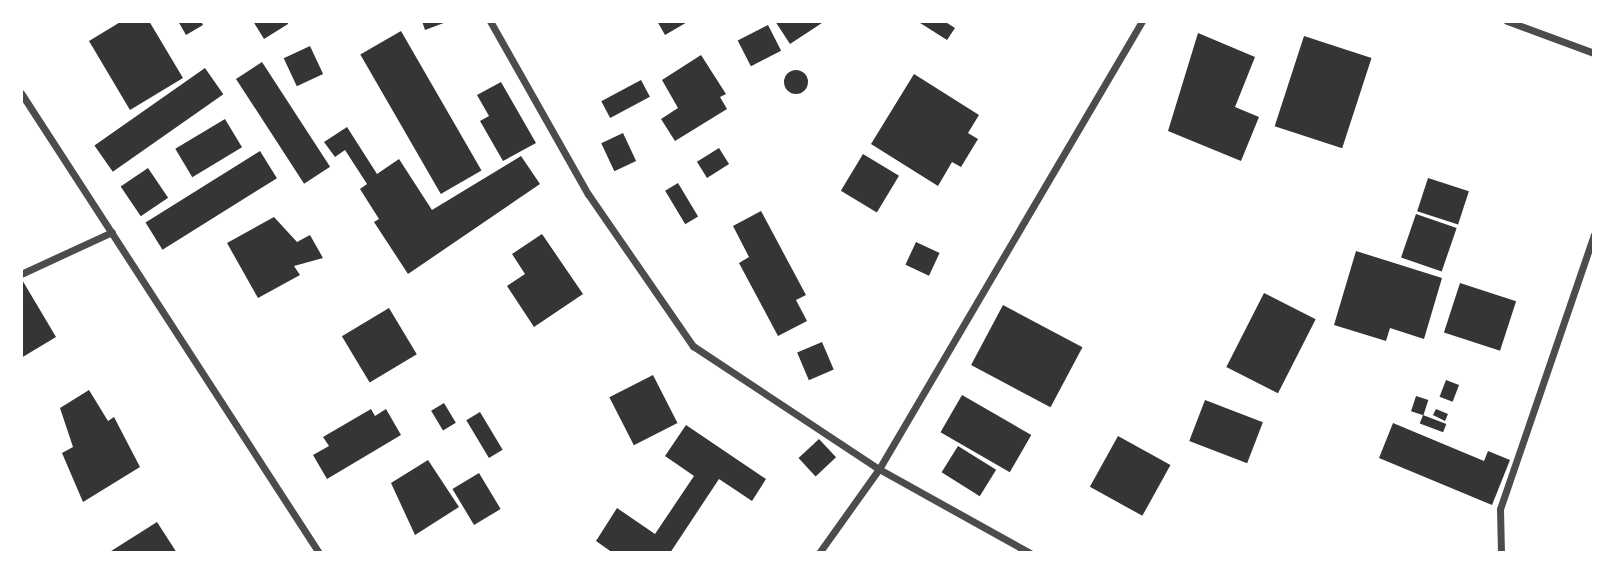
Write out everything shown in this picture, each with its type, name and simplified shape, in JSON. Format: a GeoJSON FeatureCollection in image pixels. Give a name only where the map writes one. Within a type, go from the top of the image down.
{"type":"FeatureCollection","features":[{"type":"Feature","properties":{"kind":"street"},"geometry":{"type":"LineString","coordinates":[[489,21],[596,206],[692,346],[879,469],[1030,553]]}},
{"type":"Feature","properties":{"kind":"street"},"geometry":{"type":"LineString","coordinates":[[819,553],[879,469],[1142,21]]}},
{"type":"Feature","properties":{"kind":"street"},"geometry":{"type":"LineString","coordinates":[[1507,21],[1594,52]]}},
{"type":"Feature","properties":{"kind":"street"},"geometry":{"type":"LineString","coordinates":[[21,93],[319,553]]}},
{"type":"Feature","properties":{"kind":"street"},"geometry":{"type":"LineString","coordinates":[[21,274],[112,233]]}},
{"type":"Feature","properties":{"kind":"street"},"geometry":{"type":"LineString","coordinates":[[1501,553],[1500,509],[1594,235]]}},
{"type":"Feature","properties":{"kind":"building"},"geometry":{"type":"Polygon","coordinates":[[[122,21],[149,21],[183,78],[130,110],[89,41],[122,21]]]}},
{"type":"Feature","properties":{"kind":"building"},"geometry":{"type":"Polygon","coordinates":[[[178,21],[201,21],[203,25],[186,35],[178,21]]]}},
{"type":"Feature","properties":{"kind":"building"},"geometry":{"type":"Polygon","coordinates":[[[253,21],[287,21],[288,24],[264,39],[253,21]]]}},
{"type":"Feature","properties":{"kind":"building"},"geometry":{"type":"Polygon","coordinates":[[[422,21],[449,21],[425,30],[422,21]]]}},
{"type":"Feature","properties":{"kind":"building"},"geometry":{"type":"Polygon","coordinates":[[[657,21],[689,21],[665,35],[657,21]]]}},
{"type":"Feature","properties":{"kind":"building"},"geometry":{"type":"Polygon","coordinates":[[[775,21],[825,21],[790,44],[775,21]]]}},
{"type":"Feature","properties":{"kind":"building"},"geometry":{"type":"Polygon","coordinates":[[[917,21],[944,21],[955,28],[947,40],[917,21]]]}},
{"type":"Feature","properties":{"kind":"building"},"geometry":{"type":"Polygon","coordinates":[[[768,25],[781,51],[751,66],[738,40],[768,25]]]}},
{"type":"Feature","properties":{"kind":"building"},"geometry":{"type":"Polygon","coordinates":[[[401,31],[482,170],[441,194],[360,54],[401,31]]]}},
{"type":"Feature","properties":{"kind":"building"},"geometry":{"type":"Polygon","coordinates":[[[1198,33],[1255,57],[1235,107],[1259,117],[1241,161],[1168,131],[1198,33]]]}},
{"type":"Feature","properties":{"kind":"building"},"geometry":{"type":"Polygon","coordinates":[[[1304,36],[1372,58],[1342,148],[1275,126],[1304,36]]]}},
{"type":"Feature","properties":{"kind":"building"},"geometry":{"type":"Polygon","coordinates":[[[310,46],[323,74],[297,86],[284,58],[310,46]]]}},
{"type":"Feature","properties":{"kind":"building"},"geometry":{"type":"Polygon","coordinates":[[[701,55],[726,94],[720,97],[727,109],[675,141],[661,119],[678,108],[662,80],[701,55]]]}},
{"type":"Feature","properties":{"kind":"building"},"geometry":{"type":"Polygon","coordinates":[[[262,62],[330,167],[304,184],[236,79],[262,62]]]}},
{"type":"Feature","properties":{"kind":"building"},"geometry":{"type":"Polygon","coordinates":[[[205,68],[223,94],[113,172],[94,145],[205,68]]]}},
{"type":"Feature","properties":{"kind":"building"},"geometry":{"type":"Polygon","coordinates":[[[796,70],[804,74],[808,82],[804,90],[796,94],[788,90],[784,82],[788,74],[796,70]]]}},
{"type":"Feature","properties":{"kind":"building"},"geometry":{"type":"Polygon","coordinates":[[[914,74],[979,115],[968,133],[978,139],[961,167],[952,162],[938,186],[871,144],[914,74]]]}},
{"type":"Feature","properties":{"kind":"building"},"geometry":{"type":"Polygon","coordinates":[[[641,80],[650,97],[610,118],[601,101],[641,80]]]}},
{"type":"Feature","properties":{"kind":"building"},"geometry":{"type":"Polygon","coordinates":[[[501,82],[536,143],[503,161],[480,121],[489,116],[477,95],[501,82]]]}},
{"type":"Feature","properties":{"kind":"building"},"geometry":{"type":"Polygon","coordinates":[[[225,119],[242,147],[192,177],[175,149],[225,119]]]}},
{"type":"Feature","properties":{"kind":"building"},"geometry":{"type":"Polygon","coordinates":[[[347,127],[377,174],[399,159],[432,210],[521,156],[540,184],[408,274],[374,222],[379,219],[360,189],[367,184],[345,150],[335,157],[324,142],[347,127]]]}},
{"type":"Feature","properties":{"kind":"building"},"geometry":{"type":"Polygon","coordinates":[[[623,133],[636,161],[614,171],[601,143],[623,133]]]}},
{"type":"Feature","properties":{"kind":"building"},"geometry":{"type":"Polygon","coordinates":[[[719,148],[729,164],[707,178],[697,162],[719,148]]]}},
{"type":"Feature","properties":{"kind":"building"},"geometry":{"type":"Polygon","coordinates":[[[260,151],[277,178],[162,250],[146,223],[260,151]]]}},
{"type":"Feature","properties":{"kind":"building"},"geometry":{"type":"Polygon","coordinates":[[[863,154],[899,176],[877,212],[841,191],[863,154]]]}},
{"type":"Feature","properties":{"kind":"building"},"geometry":{"type":"Polygon","coordinates":[[[148,168],[168,198],[141,216],[121,186],[148,168]]]}},
{"type":"Feature","properties":{"kind":"building"},"geometry":{"type":"Polygon","coordinates":[[[1428,178],[1469,191],[1458,225],[1417,211],[1428,178]]]}},
{"type":"Feature","properties":{"kind":"building"},"geometry":{"type":"Polygon","coordinates":[[[678,183],[698,216],[685,224],[665,191],[678,183]]]}},
{"type":"Feature","properties":{"kind":"building"},"geometry":{"type":"Polygon","coordinates":[[[761,211],[806,295],[796,300],[807,321],[778,336],[739,263],[749,257],[733,226],[761,211]]]}},
{"type":"Feature","properties":{"kind":"building"},"geometry":{"type":"Polygon","coordinates":[[[1416,214],[1457,228],[1442,271],[1401,257],[1416,214]]]}},
{"type":"Feature","properties":{"kind":"building"},"geometry":{"type":"Polygon","coordinates":[[[274,217],[297,242],[310,235],[323,258],[294,266],[300,275],[258,298],[227,243],[274,217]]]}},
{"type":"Feature","properties":{"kind":"building"},"geometry":{"type":"Polygon","coordinates":[[[542,234],[583,294],[534,327],[507,286],[525,274],[512,254],[542,234]]]}},
{"type":"Feature","properties":{"kind":"building"},"geometry":{"type":"Polygon","coordinates":[[[916,242],[940,253],[929,276],[905,265],[916,242]]]}},
{"type":"Feature","properties":{"kind":"building"},"geometry":{"type":"Polygon","coordinates":[[[1356,251],[1442,278],[1424,339],[1390,328],[1386,341],[1334,325],[1356,251]]]}},
{"type":"Feature","properties":{"kind":"building"},"geometry":{"type":"Polygon","coordinates":[[[21,278],[56,337],[21,358],[21,278]]]}},
{"type":"Feature","properties":{"kind":"building"},"geometry":{"type":"Polygon","coordinates":[[[1460,283],[1516,301],[1500,351],[1444,332],[1460,283]]]}},
{"type":"Feature","properties":{"kind":"building"},"geometry":{"type":"Polygon","coordinates":[[[1264,293],[1316,319],[1278,393],[1226,367],[1264,293]]]}},
{"type":"Feature","properties":{"kind":"building"},"geometry":{"type":"Polygon","coordinates":[[[1003,305],[1082,347],[1051,407],[971,365],[1003,305]]]}},
{"type":"Feature","properties":{"kind":"building"},"geometry":{"type":"Polygon","coordinates":[[[389,308],[417,354],[370,383],[342,336],[389,308]]]}},
{"type":"Feature","properties":{"kind":"building"},"geometry":{"type":"Polygon","coordinates":[[[822,342],[834,370],[809,380],[797,353],[822,342]]]}},
{"type":"Feature","properties":{"kind":"building"},"geometry":{"type":"Polygon","coordinates":[[[653,375],[678,423],[634,445],[609,397],[653,375]]]}},
{"type":"Feature","properties":{"kind":"building"},"geometry":{"type":"Polygon","coordinates":[[[1446,380],[1459,385],[1453,402],[1440,397],[1446,380]]]}},
{"type":"Feature","properties":{"kind":"building"},"geometry":{"type":"Polygon","coordinates":[[[89,390],[108,421],[114,417],[140,467],[83,502],[62,453],[73,447],[60,408],[89,390]]]}},
{"type":"Feature","properties":{"kind":"building"},"geometry":{"type":"Polygon","coordinates":[[[962,395],[1031,435],[1010,472],[940,432],[962,395]]]}},
{"type":"Feature","properties":{"kind":"building"},"geometry":{"type":"Polygon","coordinates":[[[1416,396],[1428,400],[1423,415],[1411,411],[1416,396]]]}},
{"type":"Feature","properties":{"kind":"building"},"geometry":{"type":"Polygon","coordinates":[[[1205,400],[1263,422],[1247,463],[1189,441],[1205,400]]]}},
{"type":"Feature","properties":{"kind":"building"},"geometry":{"type":"Polygon","coordinates":[[[444,403],[456,423],[443,430],[431,411],[444,403]]]}},
{"type":"Feature","properties":{"kind":"building"},"geometry":{"type":"Polygon","coordinates":[[[371,409],[375,416],[386,409],[401,435],[327,479],[313,455],[329,446],[323,437],[371,409]]]}},
{"type":"Feature","properties":{"kind":"building"},"geometry":{"type":"Polygon","coordinates":[[[1436,409],[1448,414],[1445,421],[1433,415],[1436,409]]]}},
{"type":"Feature","properties":{"kind":"building"},"geometry":{"type":"Polygon","coordinates":[[[480,412],[503,450],[489,458],[466,420],[480,412]]]}},
{"type":"Feature","properties":{"kind":"building"},"geometry":{"type":"Polygon","coordinates":[[[1423,415],[1446,424],[1443,432],[1420,423],[1423,415]]]}},
{"type":"Feature","properties":{"kind":"building"},"geometry":{"type":"Polygon","coordinates":[[[1393,423],[1484,461],[1488,451],[1510,460],[1492,505],[1379,458],[1393,423]]]}},
{"type":"Feature","properties":{"kind":"building"},"geometry":{"type":"Polygon","coordinates":[[[686,425],[766,479],[752,501],[719,479],[670,553],[613,553],[596,541],[617,508],[655,534],[694,476],[665,456],[686,425]]]}},
{"type":"Feature","properties":{"kind":"building"},"geometry":{"type":"Polygon","coordinates":[[[1118,436],[1170,465],[1142,516],[1090,487],[1118,436]]]}},
{"type":"Feature","properties":{"kind":"building"},"geometry":{"type":"Polygon","coordinates":[[[819,439],[836,457],[816,476],[799,458],[819,439]]]}},
{"type":"Feature","properties":{"kind":"building"},"geometry":{"type":"Polygon","coordinates":[[[958,446],[996,470],[980,496],[942,472],[958,446]]]}},
{"type":"Feature","properties":{"kind":"building"},"geometry":{"type":"Polygon","coordinates":[[[428,460],[459,507],[415,535],[391,483],[428,460]]]}},
{"type":"Feature","properties":{"kind":"building"},"geometry":{"type":"Polygon","coordinates":[[[479,473],[501,509],[474,525],[452,489],[479,473]]]}},
{"type":"Feature","properties":{"kind":"building"},"geometry":{"type":"Polygon","coordinates":[[[157,522],[177,553],[108,553],[157,522]]]}}]}
